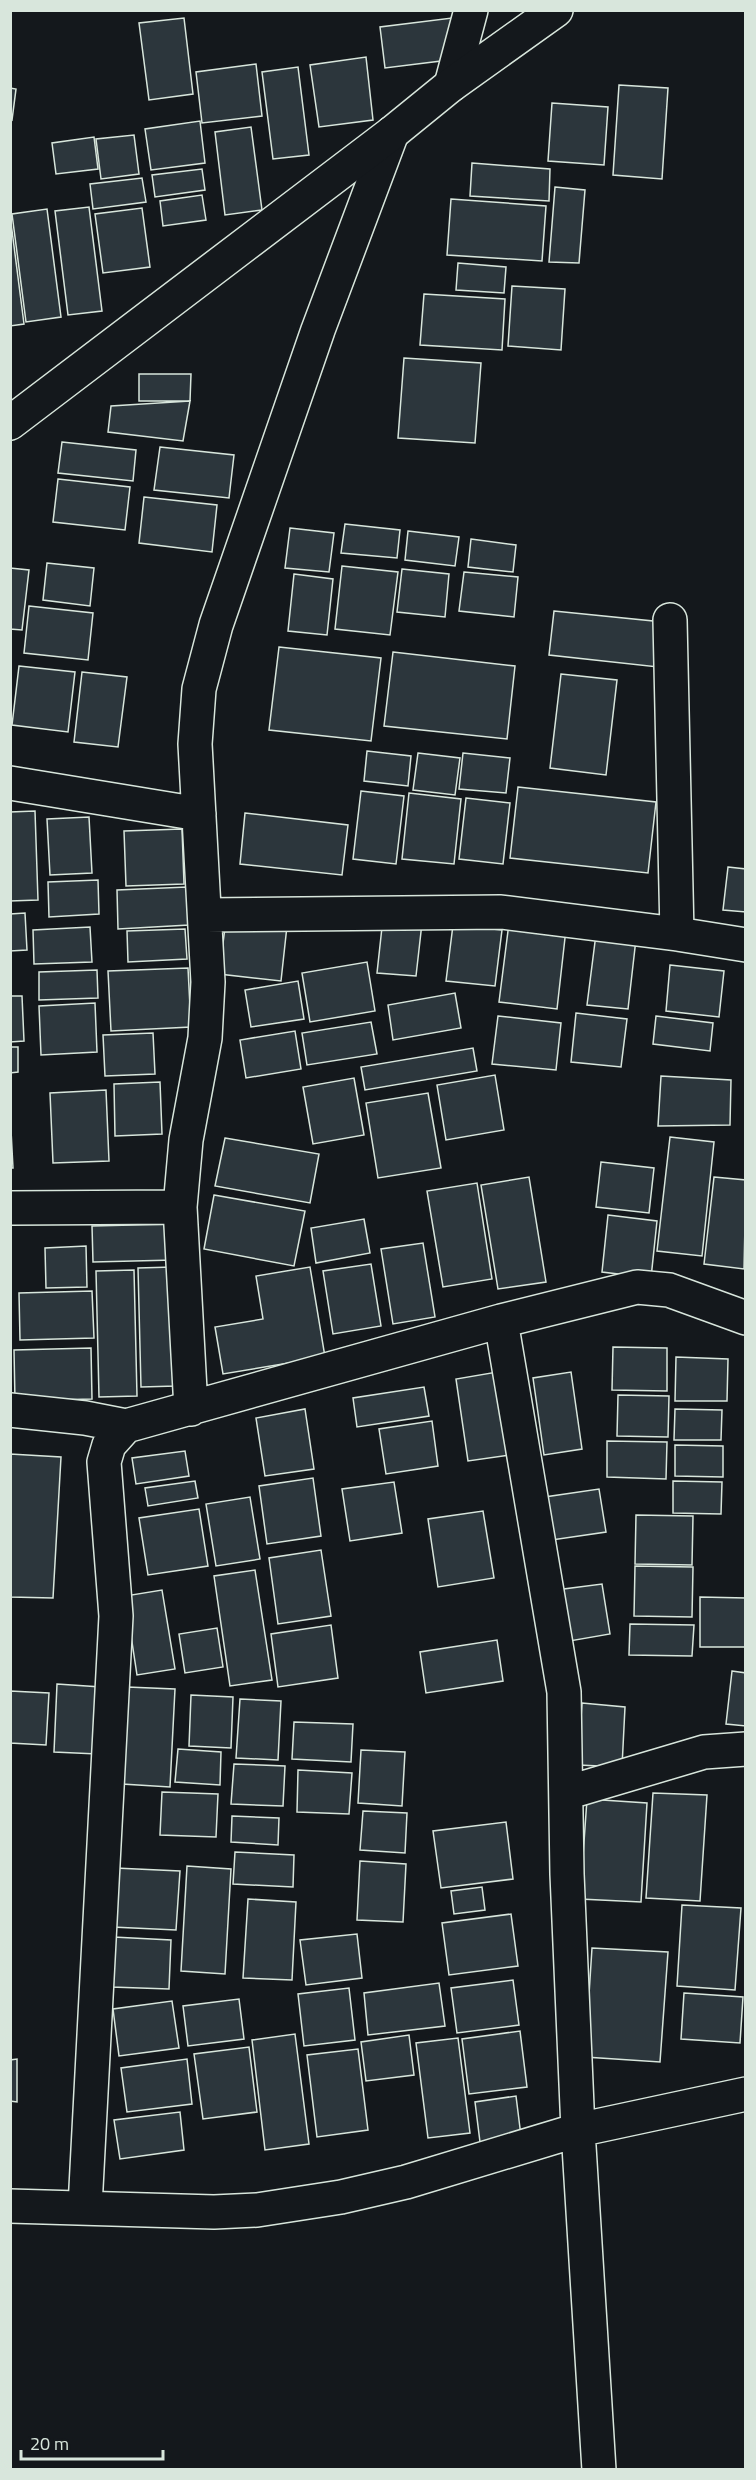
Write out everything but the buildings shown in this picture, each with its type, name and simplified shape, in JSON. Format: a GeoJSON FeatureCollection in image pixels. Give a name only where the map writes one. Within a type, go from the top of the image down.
{"type":"FeatureCollection","features":[{"type":"Feature","properties":{"kind":"street"},"geometry":{"type":"LineString","coordinates":[[451,85],[471,10]]}},
{"type":"Feature","properties":{"kind":"street"},"geometry":{"type":"LineString","coordinates":[[10,423],[392,133],[451,85],[556,10]]}},
{"type":"Feature","properties":{"kind":"street"},"geometry":{"type":"LineString","coordinates":[[191,1409],[180,1207],[186,1140],[205,1038],[208,982],[195,744],[199,689],[216,625],[318,330],[392,133]]}},
{"type":"Feature","properties":{"kind":"street"},"geometry":{"type":"LineString","coordinates":[[670,620],[677,934]]}},
{"type":"Feature","properties":{"kind":"street"},"geometry":{"type":"LineString","coordinates":[[10,783],[199,814]]}},
{"type":"Feature","properties":{"kind":"street"},"geometry":{"type":"LineString","coordinates":[[206,915],[501,912],[746,945]]}},
{"type":"Feature","properties":{"kind":"street"},"geometry":{"type":"LineString","coordinates":[[10,1208],[180,1207]]}},
{"type":"Feature","properties":{"kind":"street"},"geometry":{"type":"LineString","coordinates":[[10,1410],[85,1418],[126,1426],[501,1321],[637,1287],[669,1290],[746,1318]]}},
{"type":"Feature","properties":{"kind":"street"},"geometry":{"type":"LineString","coordinates":[[501,1321],[564,1692],[578,2130],[598,2469]]}},
{"type":"Feature","properties":{"kind":"street"},"geometry":{"type":"LineString","coordinates":[[85,2207],[116,1616],[104,1462],[109,1445],[126,1426]]}},
{"type":"Feature","properties":{"kind":"street"},"geometry":{"type":"LineString","coordinates":[[566,1793],[704,1752],[746,1749]]}},
{"type":"Feature","properties":{"kind":"street"},"geometry":{"type":"LineString","coordinates":[[10,2206],[214,2212],[257,2210],[341,2197],[406,2182],[578,2130],[746,2094]]}}]}
